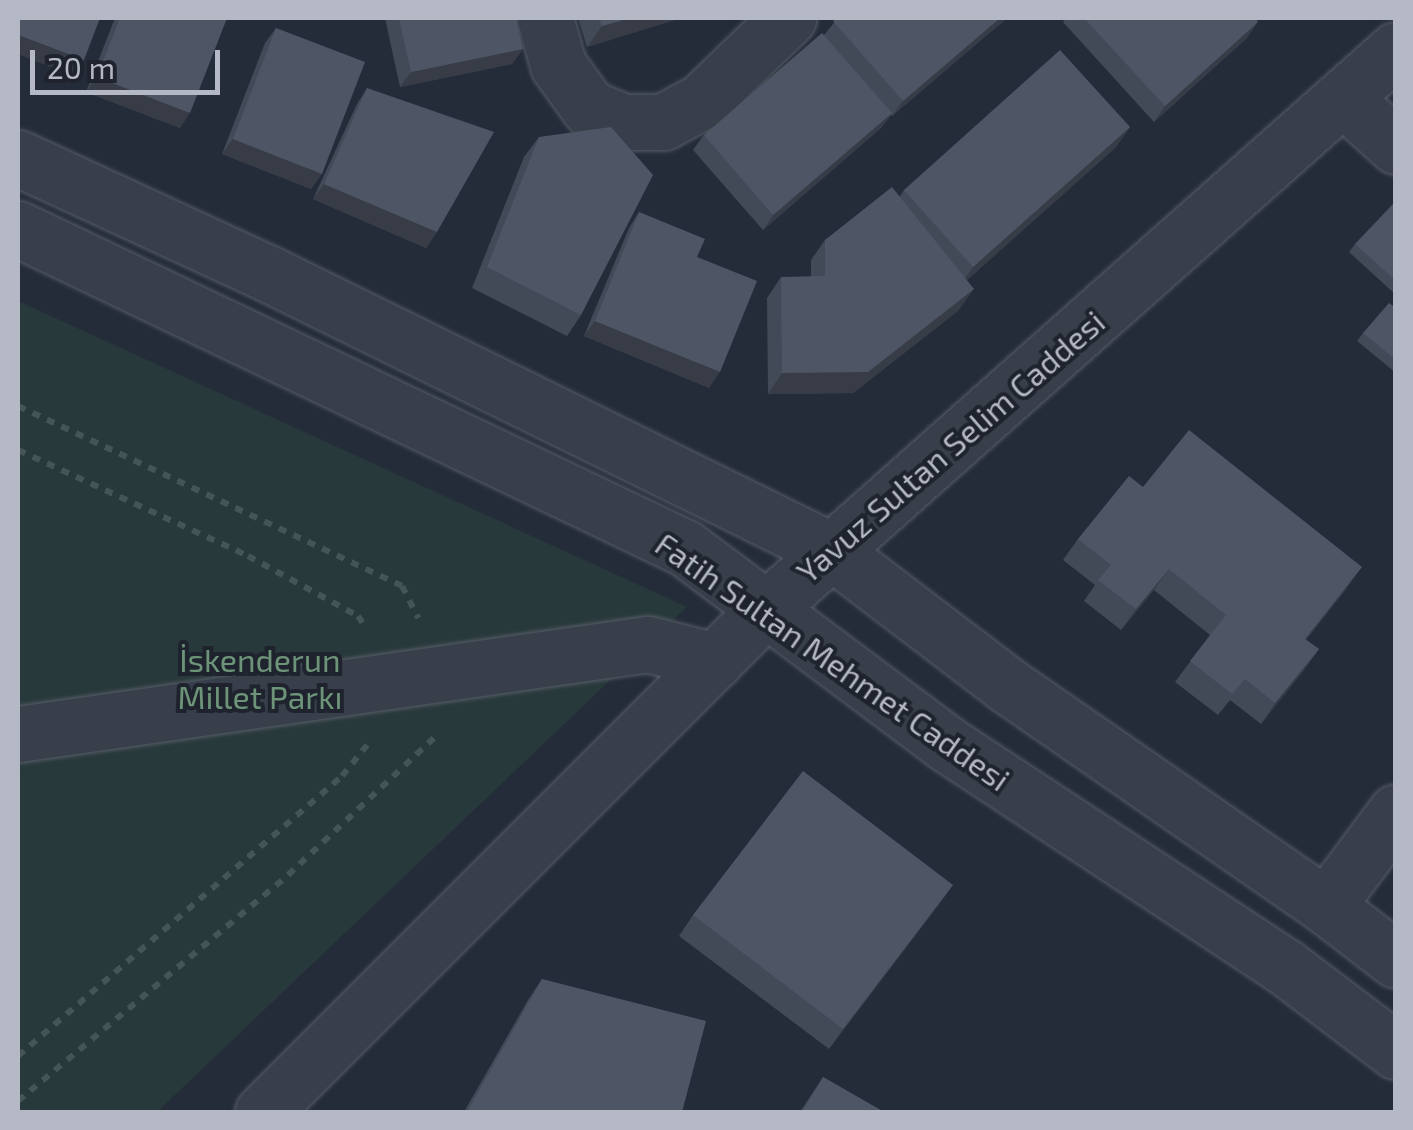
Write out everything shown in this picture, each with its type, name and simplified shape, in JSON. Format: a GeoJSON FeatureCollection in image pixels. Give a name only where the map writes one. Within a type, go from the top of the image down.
{"type":"FeatureCollection","features":[{"type":"Feature","properties":{"kind":"street"},"geometry":{"type":"LineString","coordinates":[[546,18],[558,65],[589,108],[623,122],[662,122],[702,101],[788,18]]}},
{"type":"Feature","properties":{"kind":"street","name":"Yavuz Sultan Selim Caddesi"},"geometry":{"type":"LineString","coordinates":[[264,1112],[764,611],[1345,100],[1396,50]]}},
{"type":"Feature","properties":{"kind":"street"},"geometry":{"type":"LineString","coordinates":[[1345,100],[1396,146]]}},
{"type":"Feature","properties":{"kind":"street","name":"Fatih Sultan Mehmet Caddesi"},"geometry":{"type":"LineString","coordinates":[[18,158],[268,274],[830,550],[1006,685],[1326,906],[1396,960]]}},
{"type":"Feature","properties":{"kind":"street","name":"Fatih Sultan Mehmet Caddesi"},"geometry":{"type":"LineString","coordinates":[[18,229],[684,548],[947,744],[1284,966],[1396,1051]]}},
{"type":"Feature","properties":{"kind":"street"},"geometry":{"type":"LineString","coordinates":[[18,734],[648,644],[715,661]]}},
{"type":"Feature","properties":{"kind":"street"},"geometry":{"type":"LineString","coordinates":[[1326,906],[1396,812]]}},
{"type":"Feature","properties":{"kind":"path"},"geometry":{"type":"LineString","coordinates":[[18,406],[402,586],[446,672],[437,735],[288,875],[18,1101]]}},
{"type":"Feature","properties":{"kind":"path"},"geometry":{"type":"LineString","coordinates":[[18,450],[248,556],[358,616],[378,645],[380,682],[378,727],[342,776],[18,1056]]}},
{"type":"Feature","properties":{"kind":"green space","name":"İskenderun Millet Parkı"},"geometry":{"type":"Polygon","coordinates":[[[18,301],[687,607],[157,1112],[18,1112],[18,301]]]}},
{"type":"Feature","properties":{"kind":"building"},"geometry":{"type":"Polygon","coordinates":[[[18,18],[100,18],[84,60],[18,35],[18,18]]]}},
{"type":"Feature","properties":{"kind":"building"},"geometry":{"type":"Polygon","coordinates":[[[120,18],[227,18],[190,113],[97,77],[120,18]]]}},
{"type":"Feature","properties":{"kind":"building"},"geometry":{"type":"Polygon","coordinates":[[[399,18],[516,18],[523,49],[411,72],[399,18]]]}},
{"type":"Feature","properties":{"kind":"building"},"geometry":{"type":"Polygon","coordinates":[[[599,18],[630,18],[602,26],[599,18]]]}},
{"type":"Feature","properties":{"kind":"building"},"geometry":{"type":"Polygon","coordinates":[[[1000,18],[903,101],[833,21],[1000,18]]]}},
{"type":"Feature","properties":{"kind":"building"},"geometry":{"type":"Polygon","coordinates":[[[1084,18],[1254,18],[1258,22],[1165,106],[1084,18]]]}},
{"type":"Feature","properties":{"kind":"building"},"geometry":{"type":"Polygon","coordinates":[[[276,28],[365,62],[322,174],[233,139],[276,28]]]}},
{"type":"Feature","properties":{"kind":"building"},"geometry":{"type":"Polygon","coordinates":[[[822,33],[892,113],[773,215],[704,135],[822,33]]]}},
{"type":"Feature","properties":{"kind":"building"},"geometry":{"type":"Polygon","coordinates":[[[1060,50],[1130,127],[973,267],[904,190],[1060,50]]]}},
{"type":"Feature","properties":{"kind":"building"},"geometry":{"type":"Polygon","coordinates":[[[367,88],[494,132],[437,232],[324,184],[367,88]]]}},
{"type":"Feature","properties":{"kind":"building"},"geometry":{"type":"Polygon","coordinates":[[[611,127],[653,175],[581,315],[487,267],[539,137],[611,127]]]}},
{"type":"Feature","properties":{"kind":"building"},"geometry":{"type":"Polygon","coordinates":[[[892,187],[974,289],[868,372],[782,373],[781,277],[825,276],[825,240],[892,187]]]}},
{"type":"Feature","properties":{"kind":"building"},"geometry":{"type":"Polygon","coordinates":[[[1393,204],[1396,206],[1396,281],[1355,244],[1393,204]]]}},
{"type":"Feature","properties":{"kind":"building"},"geometry":{"type":"Polygon","coordinates":[[[639,212],[705,239],[697,257],[757,281],[720,372],[595,321],[639,212]]]}},
{"type":"Feature","properties":{"kind":"building"},"geometry":{"type":"Polygon","coordinates":[[[1389,303],[1396,308],[1396,360],[1363,333],[1389,303]]]}},
{"type":"Feature","properties":{"kind":"building"},"geometry":{"type":"Polygon","coordinates":[[[1189,430],[1362,567],[1305,639],[1319,649],[1275,703],[1245,679],[1232,694],[1190,661],[1226,615],[1169,569],[1136,609],[1098,580],[1111,565],[1078,539],[1129,476],[1143,487],[1189,430]]]}},
{"type":"Feature","properties":{"kind":"building"},"geometry":{"type":"Polygon","coordinates":[[[803,771],[953,885],[843,1029],[693,915],[803,771]]]}},
{"type":"Feature","properties":{"kind":"building"},"geometry":{"type":"Polygon","coordinates":[[[542,979],[706,1021],[682,1112],[467,1112],[542,979]]]}},
{"type":"Feature","properties":{"kind":"building"},"geometry":{"type":"Polygon","coordinates":[[[823,1077],[884,1112],[802,1112],[823,1077]]]}}]}
